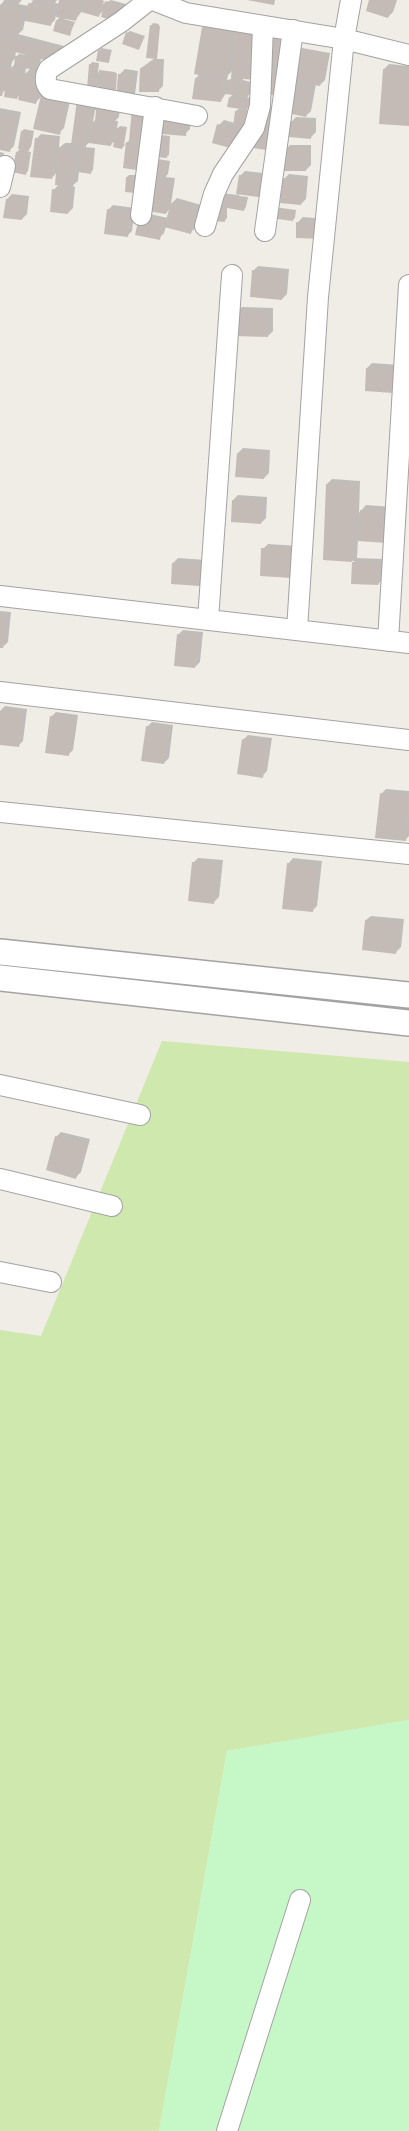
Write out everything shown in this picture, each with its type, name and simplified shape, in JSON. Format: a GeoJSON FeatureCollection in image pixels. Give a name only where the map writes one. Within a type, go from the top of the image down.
{"type":"FeatureCollection","features":[{"type":"Feature","properties":{"kind":"street"},"geometry":{"type":"LineString","coordinates":[[149,0],[120,22],[49,69],[46,73],[46,83],[50,89],[197,116]]}},
{"type":"Feature","properties":{"kind":"street"},"geometry":{"type":"LineString","coordinates":[[154,0],[186,13],[344,39],[409,55]]}},
{"type":"Feature","properties":{"kind":"street"},"geometry":{"type":"LineString","coordinates":[[297,630],[318,297],[344,39],[351,0]]}},
{"type":"Feature","properties":{"kind":"street"},"geometry":{"type":"LineString","coordinates":[[204,226],[214,194],[223,174],[254,128],[260,106],[263,26]]}},
{"type":"Feature","properties":{"kind":"street"},"geometry":{"type":"LineString","coordinates":[[265,232],[293,30]]}},
{"type":"Feature","properties":{"kind":"street"},"geometry":{"type":"LineString","coordinates":[[141,215],[155,107]]}},
{"type":"Feature","properties":{"kind":"street"},"geometry":{"type":"LineString","coordinates":[[0,187],[5,166]]}},
{"type":"Feature","properties":{"kind":"street"},"geometry":{"type":"LineString","coordinates":[[208,620],[232,275]]}},
{"type":"Feature","properties":{"kind":"street"},"geometry":{"type":"LineString","coordinates":[[388,641],[409,285]]}},
{"type":"Feature","properties":{"kind":"street"},"geometry":{"type":"LineString","coordinates":[[0,596],[409,643]]}},
{"type":"Feature","properties":{"kind":"street"},"geometry":{"type":"LineString","coordinates":[[0,692],[409,740]]}},
{"type":"Feature","properties":{"kind":"street"},"geometry":{"type":"LineString","coordinates":[[0,812],[409,854]]}},
{"type":"Feature","properties":{"kind":"street"},"geometry":{"type":"LineString","coordinates":[[0,952],[409,995]]}},
{"type":"Feature","properties":{"kind":"street"},"geometry":{"type":"LineString","coordinates":[[0,978],[409,1023]]}},
{"type":"Feature","properties":{"kind":"street"},"geometry":{"type":"LineString","coordinates":[[0,1085],[140,1115]]}},
{"type":"Feature","properties":{"kind":"street"},"geometry":{"type":"LineString","coordinates":[[0,1179],[112,1206]]}},
{"type":"Feature","properties":{"kind":"street"},"geometry":{"type":"LineString","coordinates":[[0,1272],[51,1282]]}},
{"type":"Feature","properties":{"kind":"street"},"geometry":{"type":"LineString","coordinates":[[227,2131],[300,1900]]}},
{"type":"Feature","properties":{"kind":"green space"},"geometry":{"type":"Polygon","coordinates":[[[162,1041],[409,1062],[409,1720],[227,1751],[159,2131],[0,2131],[0,1330],[41,1336],[162,1041]]]}},
{"type":"Feature","properties":{"kind":"green space"},"geometry":{"type":"Polygon","coordinates":[[[409,1720],[409,2131],[159,2131],[227,1751],[409,1720]]]}},
{"type":"Feature","properties":{"kind":"building"},"geometry":{"type":"Polygon","coordinates":[[[2,0],[20,0],[19,4],[2,0]]]}},
{"type":"Feature","properties":{"kind":"building"},"geometry":{"type":"Polygon","coordinates":[[[35,0],[56,0],[54,5],[35,0]]]}},
{"type":"Feature","properties":{"kind":"building"},"geometry":{"type":"Polygon","coordinates":[[[59,0],[81,0],[76,21],[56,17],[59,0]]]}},
{"type":"Feature","properties":{"kind":"building"},"geometry":{"type":"Polygon","coordinates":[[[84,0],[103,0],[99,17],[81,12],[84,0]]]}},
{"type":"Feature","properties":{"kind":"building"},"geometry":{"type":"Polygon","coordinates":[[[247,0],[275,0],[274,5],[247,0]]]}},
{"type":"Feature","properties":{"kind":"building"},"geometry":{"type":"Polygon","coordinates":[[[369,0],[394,0],[388,18],[366,11],[369,0]]]}},
{"type":"Feature","properties":{"kind":"building"},"geometry":{"type":"Polygon","coordinates":[[[105,1],[125,6],[115,21],[101,17],[105,1]]]}},
{"type":"Feature","properties":{"kind":"building"},"geometry":{"type":"Polygon","coordinates":[[[28,3],[54,8],[51,26],[25,21],[28,3]]]}},
{"type":"Feature","properties":{"kind":"building"},"geometry":{"type":"Polygon","coordinates":[[[0,6],[23,11],[18,36],[0,32],[0,6]]]}},
{"type":"Feature","properties":{"kind":"building"},"geometry":{"type":"Polygon","coordinates":[[[56,20],[73,24],[70,36],[53,31],[56,20]]]}},
{"type":"Feature","properties":{"kind":"building"},"geometry":{"type":"Polygon","coordinates":[[[150,25],[160,26],[157,59],[146,58],[150,25]]]}},
{"type":"Feature","properties":{"kind":"building"},"geometry":{"type":"Polygon","coordinates":[[[236,26],[261,30],[258,53],[233,49],[236,26]]]}},
{"type":"Feature","properties":{"kind":"building"},"geometry":{"type":"Polygon","coordinates":[[[202,27],[234,33],[225,80],[194,74],[202,27]]]}},
{"type":"Feature","properties":{"kind":"building"},"geometry":{"type":"Polygon","coordinates":[[[268,29],[291,32],[286,68],[263,64],[268,29]]]}},
{"type":"Feature","properties":{"kind":"building"},"geometry":{"type":"Polygon","coordinates":[[[126,32],[143,39],[139,50],[122,44],[126,32]]]}},
{"type":"Feature","properties":{"kind":"building"},"geometry":{"type":"Polygon","coordinates":[[[0,35],[60,51],[56,63],[0,48],[0,35]]]}},
{"type":"Feature","properties":{"kind":"building"},"geometry":{"type":"Polygon","coordinates":[[[0,50],[13,53],[10,66],[0,63],[0,50]]]}},
{"type":"Feature","properties":{"kind":"building"},"geometry":{"type":"Polygon","coordinates":[[[98,50],[111,52],[109,63],[96,61],[98,50]]]}},
{"type":"Feature","properties":{"kind":"building"},"geometry":{"type":"Polygon","coordinates":[[[296,52],[326,57],[320,86],[291,81],[296,52]]]}},
{"type":"Feature","properties":{"kind":"building"},"geometry":{"type":"Polygon","coordinates":[[[233,53],[259,54],[257,80],[231,78],[233,53]]]}},
{"type":"Feature","properties":{"kind":"building"},"geometry":{"type":"Polygon","coordinates":[[[15,56],[39,59],[38,70],[14,67],[15,56]]]}},
{"type":"Feature","properties":{"kind":"building"},"geometry":{"type":"Polygon","coordinates":[[[148,63],[160,63],[159,92],[139,92],[140,68],[148,68],[148,63]]]}},
{"type":"Feature","properties":{"kind":"building"},"geometry":{"type":"Polygon","coordinates":[[[89,64],[98,65],[95,90],[87,89],[89,64]]]}},
{"type":"Feature","properties":{"kind":"building"},"geometry":{"type":"Polygon","coordinates":[[[0,66],[8,68],[2,96],[0,96],[0,66]]]}},
{"type":"Feature","properties":{"kind":"building"},"geometry":{"type":"Polygon","coordinates":[[[265,68],[284,70],[281,96],[262,94],[265,68]]]}},
{"type":"Feature","properties":{"kind":"building"},"geometry":{"type":"Polygon","coordinates":[[[8,69],[22,71],[17,99],[4,97],[8,69]]]}},
{"type":"Feature","properties":{"kind":"building"},"geometry":{"type":"Polygon","coordinates":[[[383,69],[409,71],[409,126],[379,124],[383,69]]]}},
{"type":"Feature","properties":{"kind":"building"},"geometry":{"type":"Polygon","coordinates":[[[99,70],[115,72],[114,93],[98,92],[99,70]]]}},
{"type":"Feature","properties":{"kind":"building"},"geometry":{"type":"Polygon","coordinates":[[[24,73],[42,77],[36,104],[18,100],[24,73]]]}},
{"type":"Feature","properties":{"kind":"building"},"geometry":{"type":"Polygon","coordinates":[[[118,74],[133,75],[130,101],[116,99],[118,74]]]}},
{"type":"Feature","properties":{"kind":"building"},"geometry":{"type":"Polygon","coordinates":[[[195,78],[224,81],[221,102],[192,99],[195,78]]]}},
{"type":"Feature","properties":{"kind":"building"},"geometry":{"type":"Polygon","coordinates":[[[227,80],[250,83],[248,97],[225,94],[227,80]]]}},
{"type":"Feature","properties":{"kind":"building"},"geometry":{"type":"Polygon","coordinates":[[[287,86],[311,91],[306,117],[282,112],[287,86]]]}},
{"type":"Feature","properties":{"kind":"building"},"geometry":{"type":"Polygon","coordinates":[[[42,91],[68,97],[60,135],[33,129],[42,91]]]}},
{"type":"Feature","properties":{"kind":"building"},"geometry":{"type":"Polygon","coordinates":[[[229,97],[249,100],[247,110],[227,107],[229,97]]]}},
{"type":"Feature","properties":{"kind":"building"},"geometry":{"type":"Polygon","coordinates":[[[77,100],[92,103],[86,147],[71,145],[77,100]]]}},
{"type":"Feature","properties":{"kind":"building"},"geometry":{"type":"Polygon","coordinates":[[[97,100],[117,102],[115,123],[95,121],[97,100]]]}},
{"type":"Feature","properties":{"kind":"building"},"geometry":{"type":"Polygon","coordinates":[[[132,108],[150,109],[147,143],[129,141],[132,108]]]}},
{"type":"Feature","properties":{"kind":"building"},"geometry":{"type":"Polygon","coordinates":[[[235,111],[252,113],[251,129],[233,127],[235,111]]]}},
{"type":"Feature","properties":{"kind":"building"},"geometry":{"type":"Polygon","coordinates":[[[260,111],[278,114],[272,151],[253,148],[260,111]]]}},
{"type":"Feature","properties":{"kind":"building"},"geometry":{"type":"Polygon","coordinates":[[[0,114],[16,117],[10,152],[0,150],[0,114]]]}},
{"type":"Feature","properties":{"kind":"building"},"geometry":{"type":"Polygon","coordinates":[[[162,114],[187,115],[186,136],[161,134],[162,114]]]}},
{"type":"Feature","properties":{"kind":"building"},"geometry":{"type":"Polygon","coordinates":[[[289,121],[312,122],[311,139],[289,137],[289,121]]]}},
{"type":"Feature","properties":{"kind":"building"},"geometry":{"type":"Polygon","coordinates":[[[91,123],[114,126],[111,146],[88,143],[91,123]]]}},
{"type":"Feature","properties":{"kind":"building"},"geometry":{"type":"Polygon","coordinates":[[[217,124],[239,130],[234,149],[212,143],[217,124]]]}},
{"type":"Feature","properties":{"kind":"building"},"geometry":{"type":"Polygon","coordinates":[[[116,128],[126,129],[122,149],[113,147],[116,128]]]}},
{"type":"Feature","properties":{"kind":"building"},"geometry":{"type":"Polygon","coordinates":[[[21,131],[33,133],[29,151],[18,149],[21,131]]]}},
{"type":"Feature","properties":{"kind":"building"},"geometry":{"type":"Polygon","coordinates":[[[157,137],[169,138],[167,158],[155,157],[157,137]]]}},
{"type":"Feature","properties":{"kind":"building"},"geometry":{"type":"Polygon","coordinates":[[[35,138],[56,140],[52,179],[30,177],[35,138]]]}},
{"type":"Feature","properties":{"kind":"building"},"geometry":{"type":"Polygon","coordinates":[[[126,142],[146,145],[143,171],[123,168],[126,142]]]}},
{"type":"Feature","properties":{"kind":"building"},"geometry":{"type":"Polygon","coordinates":[[[58,147],[77,149],[73,187],[55,185],[58,147]]]}},
{"type":"Feature","properties":{"kind":"building"},"geometry":{"type":"Polygon","coordinates":[[[80,149],[93,150],[91,174],[78,172],[80,149]]]}},
{"type":"Feature","properties":{"kind":"building"},"geometry":{"type":"Polygon","coordinates":[[[284,149],[307,150],[306,171],[283,171],[284,149]]]}},
{"type":"Feature","properties":{"kind":"building"},"geometry":{"type":"Polygon","coordinates":[[[16,152],[30,154],[26,175],[12,172],[16,152]]]}},
{"type":"Feature","properties":{"kind":"building"},"geometry":{"type":"Polygon","coordinates":[[[154,161],[168,163],[166,177],[152,175],[154,161]]]}},
{"type":"Feature","properties":{"kind":"building"},"geometry":{"type":"Polygon","coordinates":[[[239,175],[268,179],[266,198],[236,194],[239,175]]]}},
{"type":"Feature","properties":{"kind":"building"},"geometry":{"type":"Polygon","coordinates":[[[126,177],[136,177],[135,193],[125,192],[126,177]]]}},
{"type":"Feature","properties":{"kind":"building"},"geometry":{"type":"Polygon","coordinates":[[[283,178],[304,181],[301,205],[280,203],[283,178]]]}},
{"type":"Feature","properties":{"kind":"building"},"geometry":{"type":"Polygon","coordinates":[[[152,180],[171,183],[166,214],[147,211],[152,180]]]}},
{"type":"Feature","properties":{"kind":"building"},"geometry":{"type":"Polygon","coordinates":[[[52,189],[70,191],[68,214],[50,212],[52,189]]]}},
{"type":"Feature","properties":{"kind":"building"},"geometry":{"type":"Polygon","coordinates":[[[218,194],[246,199],[244,211],[216,206],[218,194]]]}},
{"type":"Feature","properties":{"kind":"building"},"geometry":{"type":"Polygon","coordinates":[[[6,199],[25,201],[22,220],[3,218],[6,199]]]}},
{"type":"Feature","properties":{"kind":"building"},"geometry":{"type":"Polygon","coordinates":[[[171,203],[197,210],[191,234],[164,227],[171,203]]]}},
{"type":"Feature","properties":{"kind":"building"},"geometry":{"type":"Polygon","coordinates":[[[107,209],[131,212],[128,237],[104,234],[107,209]]]}},
{"type":"Feature","properties":{"kind":"building"},"geometry":{"type":"Polygon","coordinates":[[[215,209],[226,209],[225,222],[215,221],[215,209]]]}},
{"type":"Feature","properties":{"kind":"building"},"geometry":{"type":"Polygon","coordinates":[[[271,209],[294,212],[293,221],[270,218],[271,209]]]}},
{"type":"Feature","properties":{"kind":"building"},"geometry":{"type":"Polygon","coordinates":[[[139,217],[163,222],[160,240],[135,235],[139,217]]]}},
{"type":"Feature","properties":{"kind":"building"},"geometry":{"type":"Polygon","coordinates":[[[296,222],[322,223],[321,239],[296,238],[296,222]]]}},
{"type":"Feature","properties":{"kind":"building"},"geometry":{"type":"Polygon","coordinates":[[[252,270],[285,274],[282,300],[250,297],[252,270]]]}},
{"type":"Feature","properties":{"kind":"building"},"geometry":{"type":"Polygon","coordinates":[[[235,311],[269,313],[268,337],[234,336],[235,311]]]}},
{"type":"Feature","properties":{"kind":"building"},"geometry":{"type":"Polygon","coordinates":[[[366,368],[395,369],[393,393],[365,391],[366,368]]]}},
{"type":"Feature","properties":{"kind":"building"},"geometry":{"type":"Polygon","coordinates":[[[237,453],[266,454],[264,479],[235,477],[237,453]]]}},
{"type":"Feature","properties":{"kind":"building"},"geometry":{"type":"Polygon","coordinates":[[[326,484],[356,486],[352,562],[323,560],[326,484]]]}},
{"type":"Feature","properties":{"kind":"building"},"geometry":{"type":"Polygon","coordinates":[[[232,500],[262,502],[261,524],[231,522],[232,500]]]}},
{"type":"Feature","properties":{"kind":"building"},"geometry":{"type":"Polygon","coordinates":[[[360,510],[389,512],[387,543],[358,541],[360,510]]]}},
{"type":"Feature","properties":{"kind":"building"},"geometry":{"type":"Polygon","coordinates":[[[261,548],[294,550],[292,578],[260,576],[261,548]]]}},
{"type":"Feature","properties":{"kind":"building"},"geometry":{"type":"Polygon","coordinates":[[[352,562],[380,564],[378,585],[351,584],[352,562]]]}},
{"type":"Feature","properties":{"kind":"building"},"geometry":{"type":"Polygon","coordinates":[[[172,563],[201,565],[200,586],[171,584],[172,563]]]}},
{"type":"Feature","properties":{"kind":"building"},"geometry":{"type":"Polygon","coordinates":[[[0,616],[7,616],[3,648],[0,648],[0,616]]]}},
{"type":"Feature","properties":{"kind":"building"},"geometry":{"type":"Polygon","coordinates":[[[177,634],[198,636],[195,668],[174,666],[177,634]]]}},
{"type":"Feature","properties":{"kind":"building"},"geometry":{"type":"Polygon","coordinates":[[[0,711],[23,714],[19,747],[0,745],[0,711]]]}},
{"type":"Feature","properties":{"kind":"building"},"geometry":{"type":"Polygon","coordinates":[[[50,716],[74,720],[69,756],[45,753],[50,716]]]}},
{"type":"Feature","properties":{"kind":"building"},"geometry":{"type":"Polygon","coordinates":[[[146,726],[169,730],[164,764],[141,761],[146,726]]]}},
{"type":"Feature","properties":{"kind":"building"},"geometry":{"type":"Polygon","coordinates":[[[242,739],[268,743],[263,778],[237,774],[242,739]]]}},
{"type":"Feature","properties":{"kind":"building"},"geometry":{"type":"Polygon","coordinates":[[[380,793],[409,797],[406,841],[375,838],[380,793]]]}},
{"type":"Feature","properties":{"kind":"building"},"geometry":{"type":"Polygon","coordinates":[[[192,862],[218,865],[214,904],[188,901],[192,862]]]}},
{"type":"Feature","properties":{"kind":"building"},"geometry":{"type":"Polygon","coordinates":[[[287,863],[318,866],[313,912],[282,909],[287,863]]]}},
{"type":"Feature","properties":{"kind":"building"},"geometry":{"type":"Polygon","coordinates":[[[365,920],[399,923],[396,954],[362,950],[365,920]]]}},
{"type":"Feature","properties":{"kind":"building"},"geometry":{"type":"Polygon","coordinates":[[[55,1136],[85,1144],[76,1179],[46,1170],[55,1136]]]}}]}
